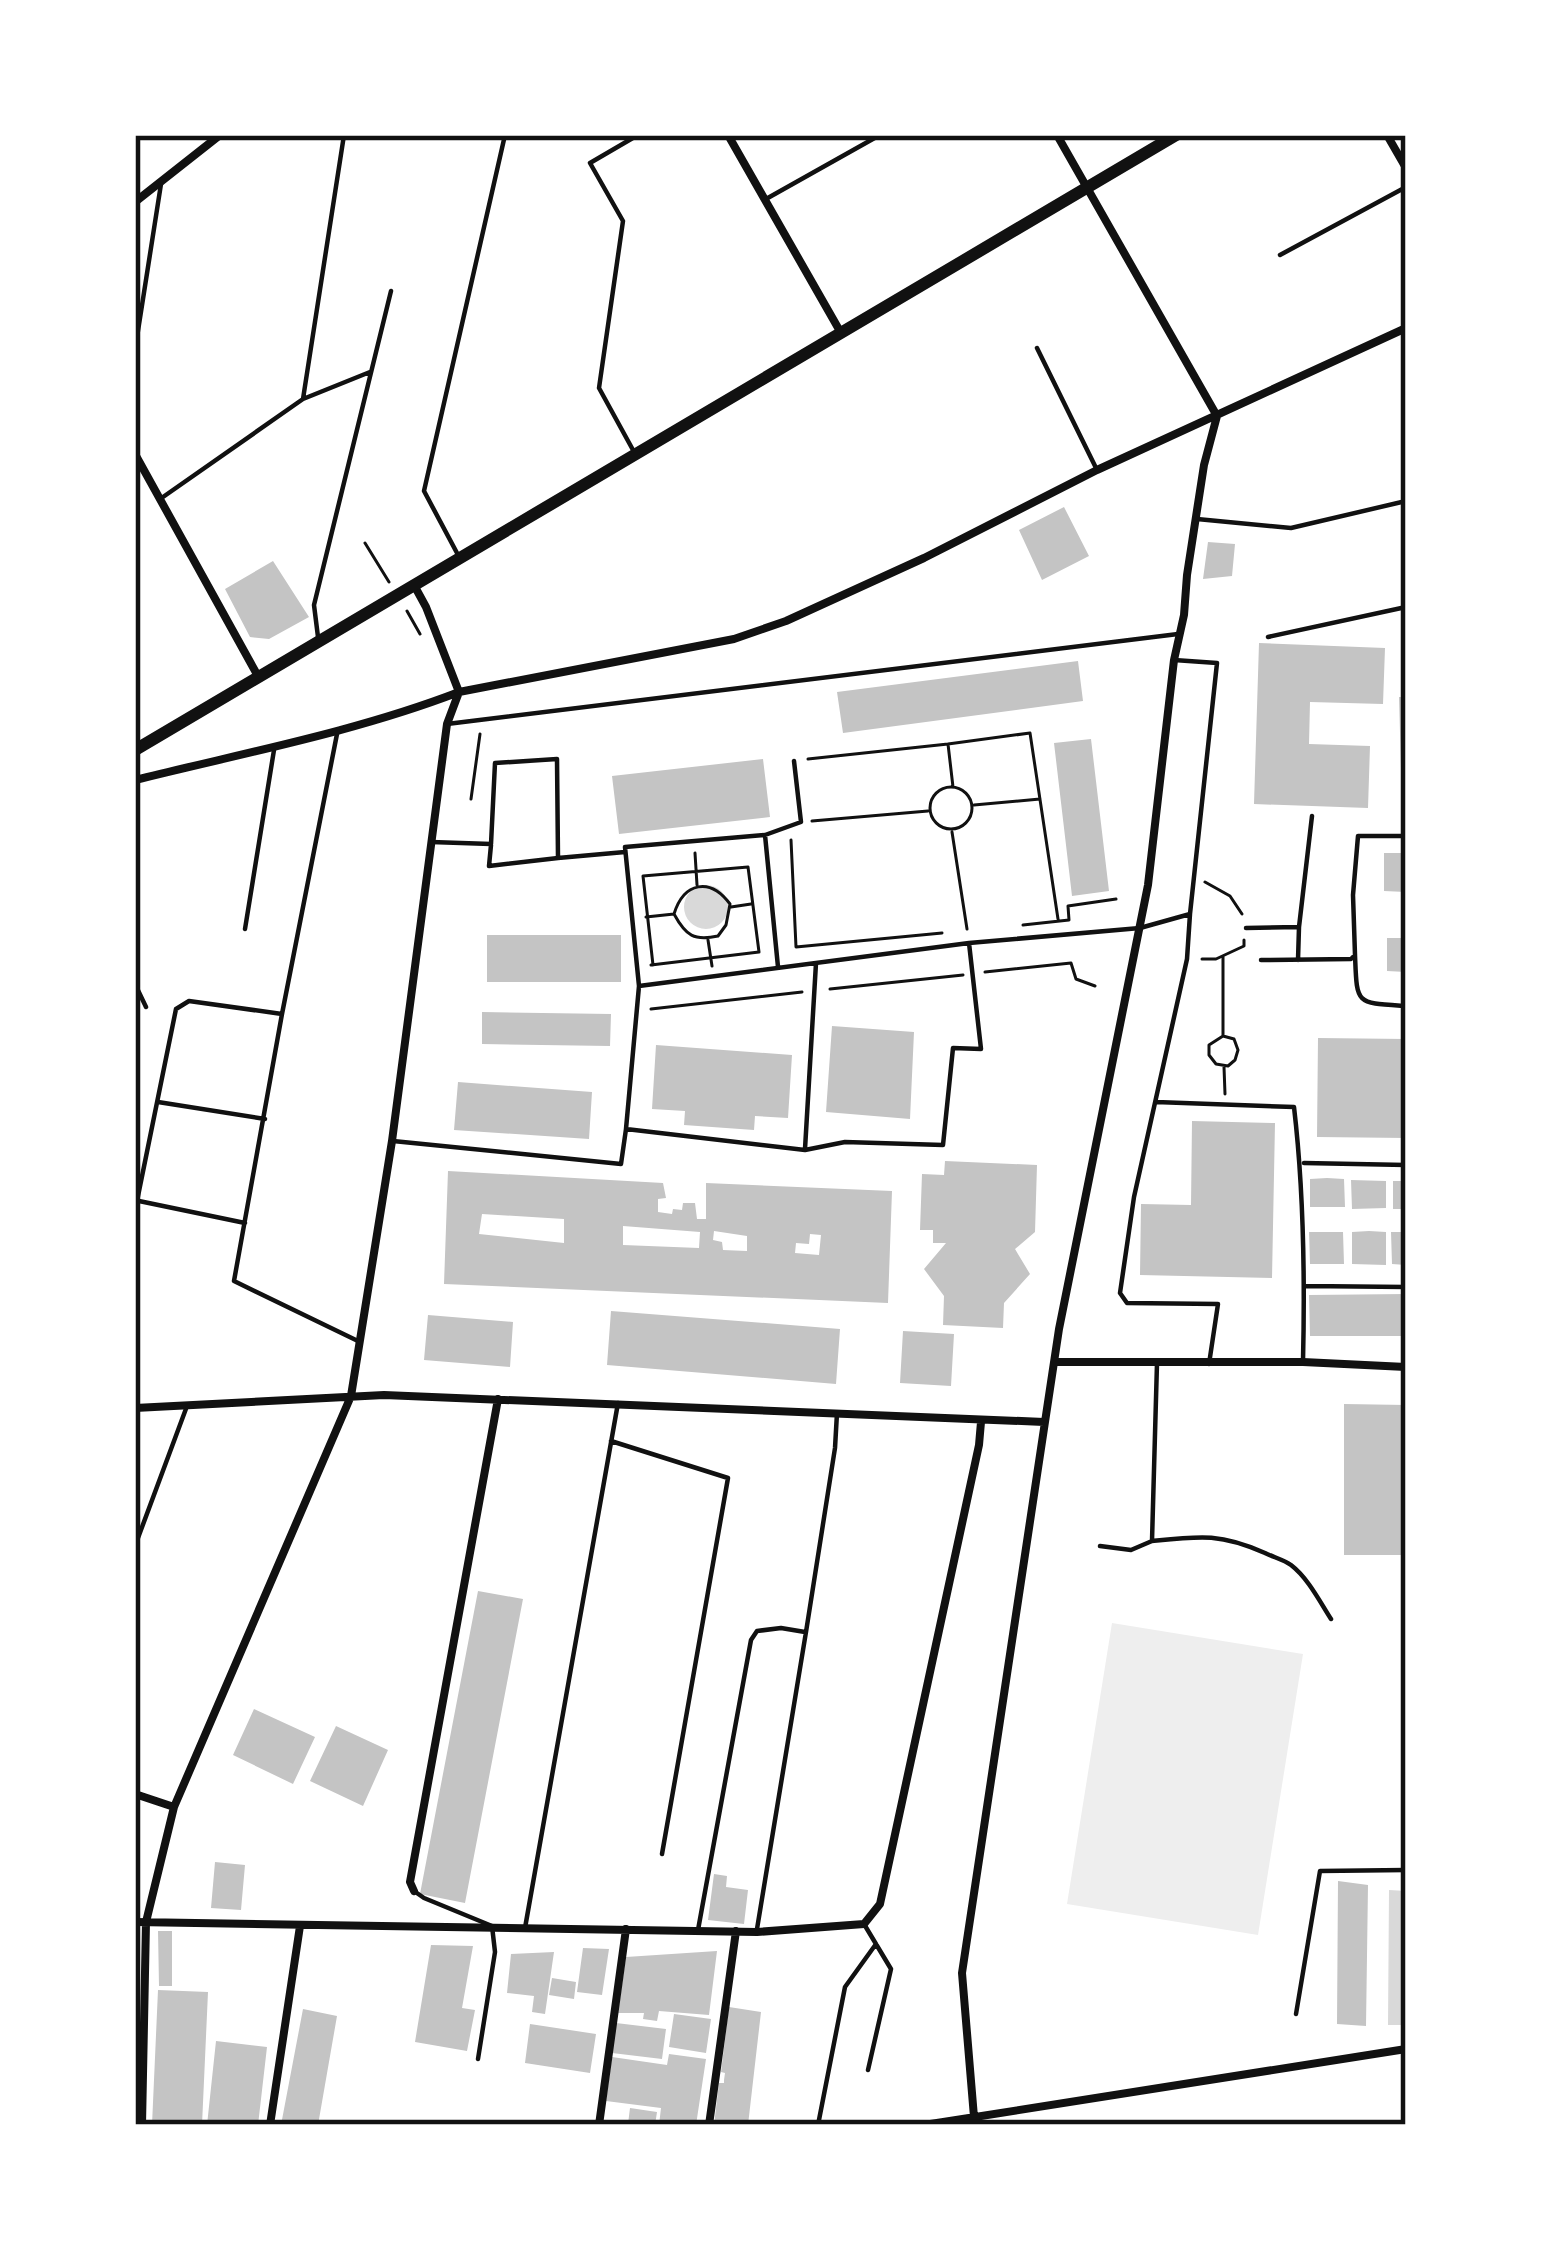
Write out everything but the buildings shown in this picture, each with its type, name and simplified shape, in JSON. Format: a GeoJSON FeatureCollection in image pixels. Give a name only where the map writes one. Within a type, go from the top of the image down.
{"type":"FeatureCollection","features":[{"type":"Feature","properties":{"kind":"main road"},"geometry":{"type":"LineString","coordinates":[[135,750],[1177,135]]}},
{"type":"Feature","properties":{"kind":"street"},"geometry":{"type":"LineString","coordinates":[[135,202],[220,135]]}},
{"type":"Feature","properties":{"kind":"street"},"geometry":{"type":"LineString","coordinates":[[728,135],[841,333]]}},
{"type":"Feature","properties":{"kind":"street"},"geometry":{"type":"LineString","coordinates":[[974,2121],[962,1973],[1044,1422],[1091,1157],[1148,885],[1174,660],[1204,465],[1217,416],[1057,135]]}},
{"type":"Feature","properties":{"kind":"street"},"geometry":{"type":"LineString","coordinates":[[1387,135],[1406,168]]}},
{"type":"Feature","properties":{"kind":"street"},"geometry":{"type":"LineString","coordinates":[[135,780],[338,729],[459,692],[734,639],[786,621],[924,558],[1097,470],[1406,328]]}},
{"type":"Feature","properties":{"kind":"street"},"geometry":{"type":"LineString","coordinates":[[135,454],[259,678]]}},
{"type":"Feature","properties":{"kind":"street"},"geometry":{"type":"LineString","coordinates":[[142,2125],[140,1922],[174,1807],[351,1396],[362,1343],[447,724],[459,692],[414,585]]}},
{"type":"Feature","properties":{"kind":"street"},"geometry":{"type":"LineString","coordinates":[[1054,1362],[1406,1367]]}},
{"type":"Feature","properties":{"kind":"street"},"geometry":{"type":"LineString","coordinates":[[135,1408],[351,1396],[1044,1422]]}},
{"type":"Feature","properties":{"kind":"street"},"geometry":{"type":"LineString","coordinates":[[414,1891],[410,1882],[498,1399]]}},
{"type":"Feature","properties":{"kind":"street"},"geometry":{"type":"LineString","coordinates":[[140,1922],[757,1932],[864,1924],[880,1904],[980,1445],[981,1422]]}},
{"type":"Feature","properties":{"kind":"street"},"geometry":{"type":"LineString","coordinates":[[135,1794],[174,1807]]}},
{"type":"Feature","properties":{"kind":"street"},"geometry":{"type":"LineString","coordinates":[[270,2125],[300,1926]]}},
{"type":"Feature","properties":{"kind":"street"},"geometry":{"type":"LineString","coordinates":[[599,2125],[626,1929]]}},
{"type":"Feature","properties":{"kind":"street"},"geometry":{"type":"LineString","coordinates":[[709,2125],[736,1931]]}},
{"type":"Feature","properties":{"kind":"street"},"geometry":{"type":"LineString","coordinates":[[924,2125],[974,2121],[1406,2049]]}},
{"type":"Feature","properties":{"kind":"lane"},"geometry":{"type":"LineString","coordinates":[[303,399],[344,135]]}},
{"type":"Feature","properties":{"kind":"lane"},"geometry":{"type":"LineString","coordinates":[[460,558],[424,491],[505,135]]}},
{"type":"Feature","properties":{"kind":"lane"},"geometry":{"type":"LineString","coordinates":[[636,455],[599,388],[623,221],[590,163],[638,135]]}},
{"type":"Feature","properties":{"kind":"lane"},"geometry":{"type":"LineString","coordinates":[[766,199],[880,135]]}},
{"type":"Feature","properties":{"kind":"lane"},"geometry":{"type":"LineString","coordinates":[[135,350],[162,178]]}},
{"type":"Feature","properties":{"kind":"lane"},"geometry":{"type":"LineString","coordinates":[[1280,255],[1406,187]]}},
{"type":"Feature","properties":{"kind":"lane"},"geometry":{"type":"LineString","coordinates":[[319,643],[314,605],[391,291]]}},
{"type":"Feature","properties":{"kind":"lane"},"geometry":{"type":"LineString","coordinates":[[1037,348],[1097,470]]}},
{"type":"Feature","properties":{"kind":"lane"},"geometry":{"type":"LineString","coordinates":[[160,500],[303,399],[372,371]]}},
{"type":"Feature","properties":{"kind":"lane"},"geometry":{"type":"LineString","coordinates":[[135,480],[146,475]]}},
{"type":"Feature","properties":{"kind":"lane"},"geometry":{"type":"LineString","coordinates":[[1197,519],[1291,528],[1406,501]]}},
{"type":"Feature","properties":{"kind":"lane"},"geometry":{"type":"LineString","coordinates":[[1268,638],[1406,607]]}},
{"type":"Feature","properties":{"kind":"lane"},"geometry":{"type":"LineString","coordinates":[[447,724],[1178,634]]}},
{"type":"Feature","properties":{"kind":"lane"},"geometry":{"type":"LineString","coordinates":[[1174,660],[1217,663],[1187,959],[1134,1197],[1120,1293],[1126,1304],[1218,1304],[1209,1364]]}},
{"type":"Feature","properties":{"kind":"lane"},"geometry":{"type":"LineString","coordinates":[[338,729],[234,1281],[362,1343]]}},
{"type":"Feature","properties":{"kind":"lane"},"geometry":{"type":"LineString","coordinates":[[245,929],[275,745]]}},
{"type":"Feature","properties":{"kind":"lane"},"geometry":{"type":"LineString","coordinates":[[557,858],[557,759],[495,763],[489,866],[626,852]]}},
{"type":"Feature","properties":{"kind":"lane"},"geometry":{"type":"LineString","coordinates":[[392,1142],[621,1163],[639,986],[625,847],[766,835],[801,822],[794,760]]}},
{"type":"Feature","properties":{"kind":"lane"},"geometry":{"type":"LineString","coordinates":[[1298,960],[1312,816]]}},
{"type":"Feature","properties":{"kind":"lane"},"geometry":{"type":"LineString","coordinates":[[766,835],[778,967]]}},
{"type":"Feature","properties":{"kind":"lane"},"geometry":{"type":"LineString","coordinates":[[1406,836],[1358,836],[1353,896],[1355,986],[1361,997],[1374,1004],[1406,1006]]}},
{"type":"Feature","properties":{"kind":"lane"},"geometry":{"type":"LineString","coordinates":[[431,842],[491,844]]}},
{"type":"Feature","properties":{"kind":"lane"},"geometry":{"type":"LineString","coordinates":[[639,986],[969,943],[1140,928],[1190,914]]}},
{"type":"Feature","properties":{"kind":"lane"},"geometry":{"type":"LineString","coordinates":[[1246,928],[1299,927]]}},
{"type":"Feature","properties":{"kind":"lane"},"geometry":{"type":"LineString","coordinates":[[626,1129],[805,1150],[845,1142],[943,1145],[953,1048],[981,1049],[969,943]]}},
{"type":"Feature","properties":{"kind":"lane"},"geometry":{"type":"LineString","coordinates":[[1261,960],[1354,955]]}},
{"type":"Feature","properties":{"kind":"lane"},"geometry":{"type":"LineString","coordinates":[[805,1150],[816,963]]}},
{"type":"Feature","properties":{"kind":"lane"},"geometry":{"type":"LineString","coordinates":[[135,984],[146,1007]]}},
{"type":"Feature","properties":{"kind":"lane"},"geometry":{"type":"LineString","coordinates":[[245,1223],[136,1200],[176,1009],[189,1001],[282,1014]]}},
{"type":"Feature","properties":{"kind":"lane"},"geometry":{"type":"LineString","coordinates":[[158,1102],[265,1119]]}},
{"type":"Feature","properties":{"kind":"lane"},"geometry":{"type":"LineString","coordinates":[[1156,1102],[1294,1107],[1301,1163],[1304,1362]]}},
{"type":"Feature","properties":{"kind":"lane"},"geometry":{"type":"LineString","coordinates":[[1301,1163],[1406,1165]]}},
{"type":"Feature","properties":{"kind":"lane"},"geometry":{"type":"LineString","coordinates":[[1305,1286],[1406,1286]]}},
{"type":"Feature","properties":{"kind":"lane"},"geometry":{"type":"LineString","coordinates":[[1152,1541],[1157,1363]]}},
{"type":"Feature","properties":{"kind":"lane"},"geometry":{"type":"LineString","coordinates":[[525,1928],[618,1403]]}},
{"type":"Feature","properties":{"kind":"lane"},"geometry":{"type":"LineString","coordinates":[[135,1546],[187,1406]]}},
{"type":"Feature","properties":{"kind":"lane"},"geometry":{"type":"LineString","coordinates":[[757,1932],[837,1414]]}},
{"type":"Feature","properties":{"kind":"lane"},"geometry":{"type":"LineString","coordinates":[[611,1441],[728,1478],[662,1853]]}},
{"type":"Feature","properties":{"kind":"lane"},"geometry":{"type":"LineString","coordinates":[[1100,1546],[1131,1550],[1152,1541],[1194,1536],[1231,1539],[1291,1565],[1331,1619]]}},
{"type":"Feature","properties":{"kind":"lane"},"geometry":{"type":"LineString","coordinates":[[698,1930],[751,1640],[757,1631],[806,1632]]}},
{"type":"Feature","properties":{"kind":"lane"},"geometry":{"type":"LineString","coordinates":[[1296,2014],[1320,1871],[1406,1870]]}},
{"type":"Feature","properties":{"kind":"lane"},"geometry":{"type":"LineString","coordinates":[[414,1891],[492,1926],[495,1952],[478,2059]]}},
{"type":"Feature","properties":{"kind":"lane"},"geometry":{"type":"LineString","coordinates":[[864,1924],[891,1969],[868,2070]]}},
{"type":"Feature","properties":{"kind":"lane"},"geometry":{"type":"LineString","coordinates":[[818,2125],[845,1988],[876,1944]]}},
{"type":"Feature","properties":{"kind":"path"},"geometry":{"type":"LineString","coordinates":[[794,760],[1030,733],[1058,921]]}},
{"type":"Feature","properties":{"kind":"path"},"geometry":{"type":"LineString","coordinates":[[948,744],[953,787]]}},
{"type":"Feature","properties":{"kind":"path"},"geometry":{"type":"LineString","coordinates":[[953,787],[966,793],[972,805],[969,818],[952,829],[940,826],[930,811],[936,793],[953,787]]}},
{"type":"Feature","properties":{"kind":"path"},"geometry":{"type":"LineString","coordinates":[[972,805],[1040,799]]}},
{"type":"Feature","properties":{"kind":"path"},"geometry":{"type":"LineString","coordinates":[[801,822],[930,811]]}},
{"type":"Feature","properties":{"kind":"path"},"geometry":{"type":"LineString","coordinates":[[790,826],[796,947],[945,933]]}},
{"type":"Feature","properties":{"kind":"path"},"geometry":{"type":"LineString","coordinates":[[952,829],[969,943]]}},
{"type":"Feature","properties":{"kind":"path"},"geometry":{"type":"LineString","coordinates":[[694,841],[697,887]]}},
{"type":"Feature","properties":{"kind":"path"},"geometry":{"type":"LineString","coordinates":[[748,867],[759,952],[652,965],[643,876],[696,872],[748,867]]}},
{"type":"Feature","properties":{"kind":"path"},"geometry":{"type":"LineString","coordinates":[[1187,959],[1216,958],[1244,946],[1246,928],[1230,896],[1193,877]]}},
{"type":"Feature","properties":{"kind":"path"},"geometry":{"type":"LineString","coordinates":[[705,886],[721,892],[730,908],[718,936],[702,939],[688,934],[674,914],[684,893],[705,886]]}},
{"type":"Feature","properties":{"kind":"path"},"geometry":{"type":"LineString","coordinates":[[1012,926],[1069,920],[1068,906],[1116,899]]}},
{"type":"Feature","properties":{"kind":"path"},"geometry":{"type":"LineString","coordinates":[[730,908],[753,904]]}},
{"type":"Feature","properties":{"kind":"path"},"geometry":{"type":"LineString","coordinates":[[632,919],[674,914]]}},
{"type":"Feature","properties":{"kind":"path"},"geometry":{"type":"LineString","coordinates":[[708,938],[713,976]]}},
{"type":"Feature","properties":{"kind":"path"},"geometry":{"type":"LineString","coordinates":[[1223,956],[1223,1036]]}},
{"type":"Feature","properties":{"kind":"path"},"geometry":{"type":"LineString","coordinates":[[637,1010],[1070,963],[1076,979],[1095,986]]}},
{"type":"Feature","properties":{"kind":"path"},"geometry":{"type":"LineString","coordinates":[[1223,1036],[1234,1040],[1238,1050],[1228,1066],[1216,1064],[1209,1055],[1209,1045],[1223,1036]]}},
{"type":"Feature","properties":{"kind":"path"},"geometry":{"type":"LineString","coordinates":[[1224,1065],[1226,1104]]}},
{"type":"Feature","properties":{"kind":"shaded area"},"geometry":{"type":"Polygon","coordinates":[[[706,885],[722,891],[728,907],[722,923],[706,929],[690,923],[684,907],[690,891],[706,885]]]}},
{"type":"Feature","properties":{"kind":"shaded area"},"geometry":{"type":"Polygon","coordinates":[[[1112,1623],[1303,1654],[1258,1935],[1067,1904],[1112,1623]]]}},
{"type":"Feature","properties":{"kind":"shaded area"},"geometry":{"type":"Polygon","coordinates":[[[1389,1890],[1406,1891],[1406,2025],[1388,2025],[1389,1890]]]}}]}
